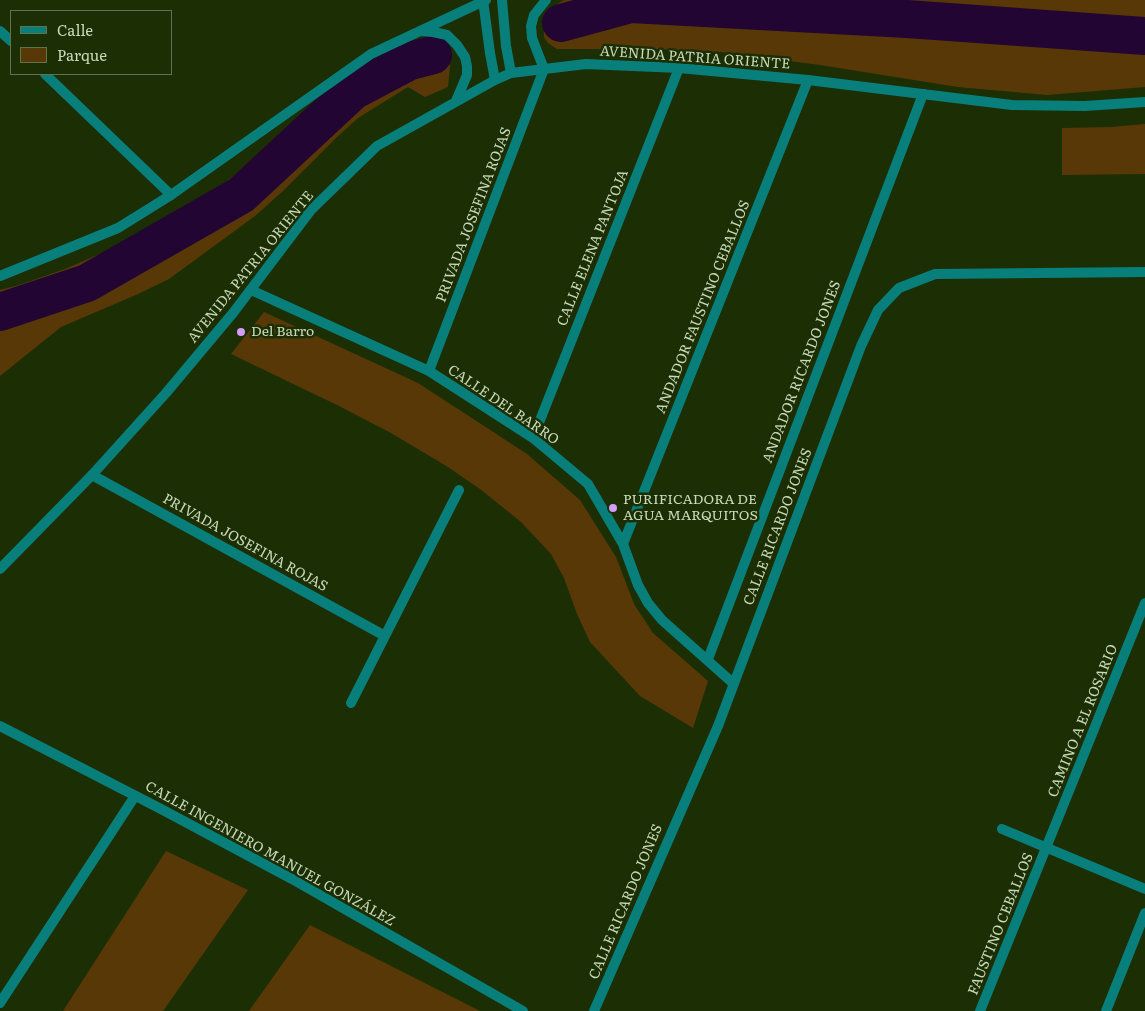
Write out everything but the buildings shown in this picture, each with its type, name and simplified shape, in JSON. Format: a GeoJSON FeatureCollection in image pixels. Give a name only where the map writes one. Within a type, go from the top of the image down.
{"type":"FeatureCollection","features":[{"type":"Feature","properties":{"kind":"street"},"geometry":{"type":"LineString","coordinates":[[0,276],[118,228],[171,195],[371,54],[484,0],[495,80]]}},
{"type":"Feature","properties":{"kind":"street"},"geometry":{"type":"LineString","coordinates":[[502,0],[506,46],[511,73]]}},
{"type":"Feature","properties":{"kind":"street"},"geometry":{"type":"LineString","coordinates":[[544,69],[532,38],[532,26],[534,15],[546,0]]}},
{"type":"Feature","properties":{"kind":"street"},"geometry":{"type":"LineString","coordinates":[[0,31],[10,40]]}},
{"type":"Feature","properties":{"kind":"street"},"geometry":{"type":"LineString","coordinates":[[419,31],[447,35],[457,45],[464,57],[467,75],[456,102]]}},
{"type":"Feature","properties":{"kind":"street","name":"AVENIDA PATRIA ORIENTE"},"geometry":{"type":"LineString","coordinates":[[0,569],[92,475],[166,393],[251,290],[311,210],[377,146],[495,80],[511,73],[586,64],[679,68],[808,80],[1012,105],[1085,106],[1145,102]]}},
{"type":"Feature","properties":{"kind":"street","name":"CALLE ELENA PANTOJA"},"geometry":{"type":"LineString","coordinates":[[533,438],[679,68]]}},
{"type":"Feature","properties":{"kind":"street","name":"PRIVADA JOSEFINA ROJAS"},"geometry":{"type":"LineString","coordinates":[[429,371],[544,69]]}},
{"type":"Feature","properties":{"kind":"street"},"geometry":{"type":"LineString","coordinates":[[46,75],[171,195]]}},
{"type":"Feature","properties":{"kind":"street","name":"ANDADOR FAUSTINO CEBALLOS"},"geometry":{"type":"LineString","coordinates":[[623,544],[808,80]]}},
{"type":"Feature","properties":{"kind":"street","name":"ANDADOR RICARDO JONES"},"geometry":{"type":"LineString","coordinates":[[708,659],[923,94]]}},
{"type":"Feature","properties":{"kind":"street","name":"CALLE RICARDO JONES"},"geometry":{"type":"LineString","coordinates":[[594,1011],[718,726],[861,346],[878,310],[899,288],[935,274],[1145,272]]}},
{"type":"Feature","properties":{"kind":"street","name":"CALLE DEL BARRO"},"geometry":{"type":"LineString","coordinates":[[251,290],[429,371],[533,438],[588,484],[623,544],[638,585],[648,603],[662,620],[734,684]]}},
{"type":"Feature","properties":{"kind":"street","name":"PRIVADA JOSEFINA ROJAS"},"geometry":{"type":"LineString","coordinates":[[92,475],[385,636]]}},
{"type":"Feature","properties":{"kind":"street"},"geometry":{"type":"LineString","coordinates":[[351,703],[459,490]]}},
{"type":"Feature","properties":{"kind":"street","name":"CAMINO A EL ROSARIO"},"geometry":{"type":"LineString","coordinates":[[1047,848],[1145,604]]}},
{"type":"Feature","properties":{"kind":"street","name":"CALLE INGENIERO MANUEL GONZÁLEZ"},"geometry":{"type":"LineString","coordinates":[[0,726],[292,879],[523,1011]]}},
{"type":"Feature","properties":{"kind":"street"},"geometry":{"type":"LineString","coordinates":[[0,1003],[135,796]]}},
{"type":"Feature","properties":{"kind":"street"},"geometry":{"type":"LineString","coordinates":[[1002,829],[1145,889]]}},
{"type":"Feature","properties":{"kind":"street","name":"FAUSTINO CEBALLOS"},"geometry":{"type":"LineString","coordinates":[[980,1011],[1047,848]]}},
{"type":"Feature","properties":{"kind":"street"},"geometry":{"type":"LineString","coordinates":[[1106,1011],[1145,913]]}},
{"type":"Feature","properties":{"kind":"green space"},"geometry":{"type":"Polygon","coordinates":[[[564,0],[1145,0],[1145,87],[1047,95],[958,87],[820,65],[721,52],[658,49],[557,49],[548,43],[544,37],[544,21],[554,6],[564,0]]]}},
{"type":"Feature","properties":{"kind":"green space"},"geometry":{"type":"Polygon","coordinates":[[[433,48],[442,50],[450,66],[448,87],[425,97],[408,87],[358,118],[255,216],[169,279],[61,327],[0,376],[0,290],[65,269],[118,246],[166,221],[226,182],[341,92],[404,59],[433,48]]]}},
{"type":"Feature","properties":{"kind":"green space"},"geometry":{"type":"Polygon","coordinates":[[[1145,124],[1145,174],[1062,175],[1062,128],[1145,124]]]}},
{"type":"Feature","properties":{"kind":"green space"},"geometry":{"type":"Polygon","coordinates":[[[264,312],[418,383],[527,454],[580,500],[616,557],[634,604],[653,633],[708,681],[693,728],[640,696],[590,642],[577,614],[564,578],[551,554],[521,522],[480,489],[448,467],[391,433],[231,354],[264,312]]]}},
{"type":"Feature","properties":{"kind":"green space"},"geometry":{"type":"Polygon","coordinates":[[[166,851],[248,890],[163,1011],[63,1011],[166,851]]]}},
{"type":"Feature","properties":{"kind":"green space"},"geometry":{"type":"Polygon","coordinates":[[[310,925],[480,1011],[249,1011],[310,925]]]}},
{"type":"Feature","properties":{"kind":"waterway"},"geometry":{"type":"LineString","coordinates":[[561,23],[631,4],[907,19],[1145,36]]}},
{"type":"Feature","properties":{"kind":"waterway"},"geometry":{"type":"LineString","coordinates":[[0,312],[87,283],[241,195],[353,91],[410,61],[433,55]]}},
{"type":"Feature","properties":{"kind":"place","name":"Del Barro"},"geometry":{"type":"Point","coordinates":[241,332]}},
{"type":"Feature","properties":{"kind":"place","name":"PURIFICADORA DE AGUA MARQUITOS"},"geometry":{"type":"Point","coordinates":[613,508]}}]}
